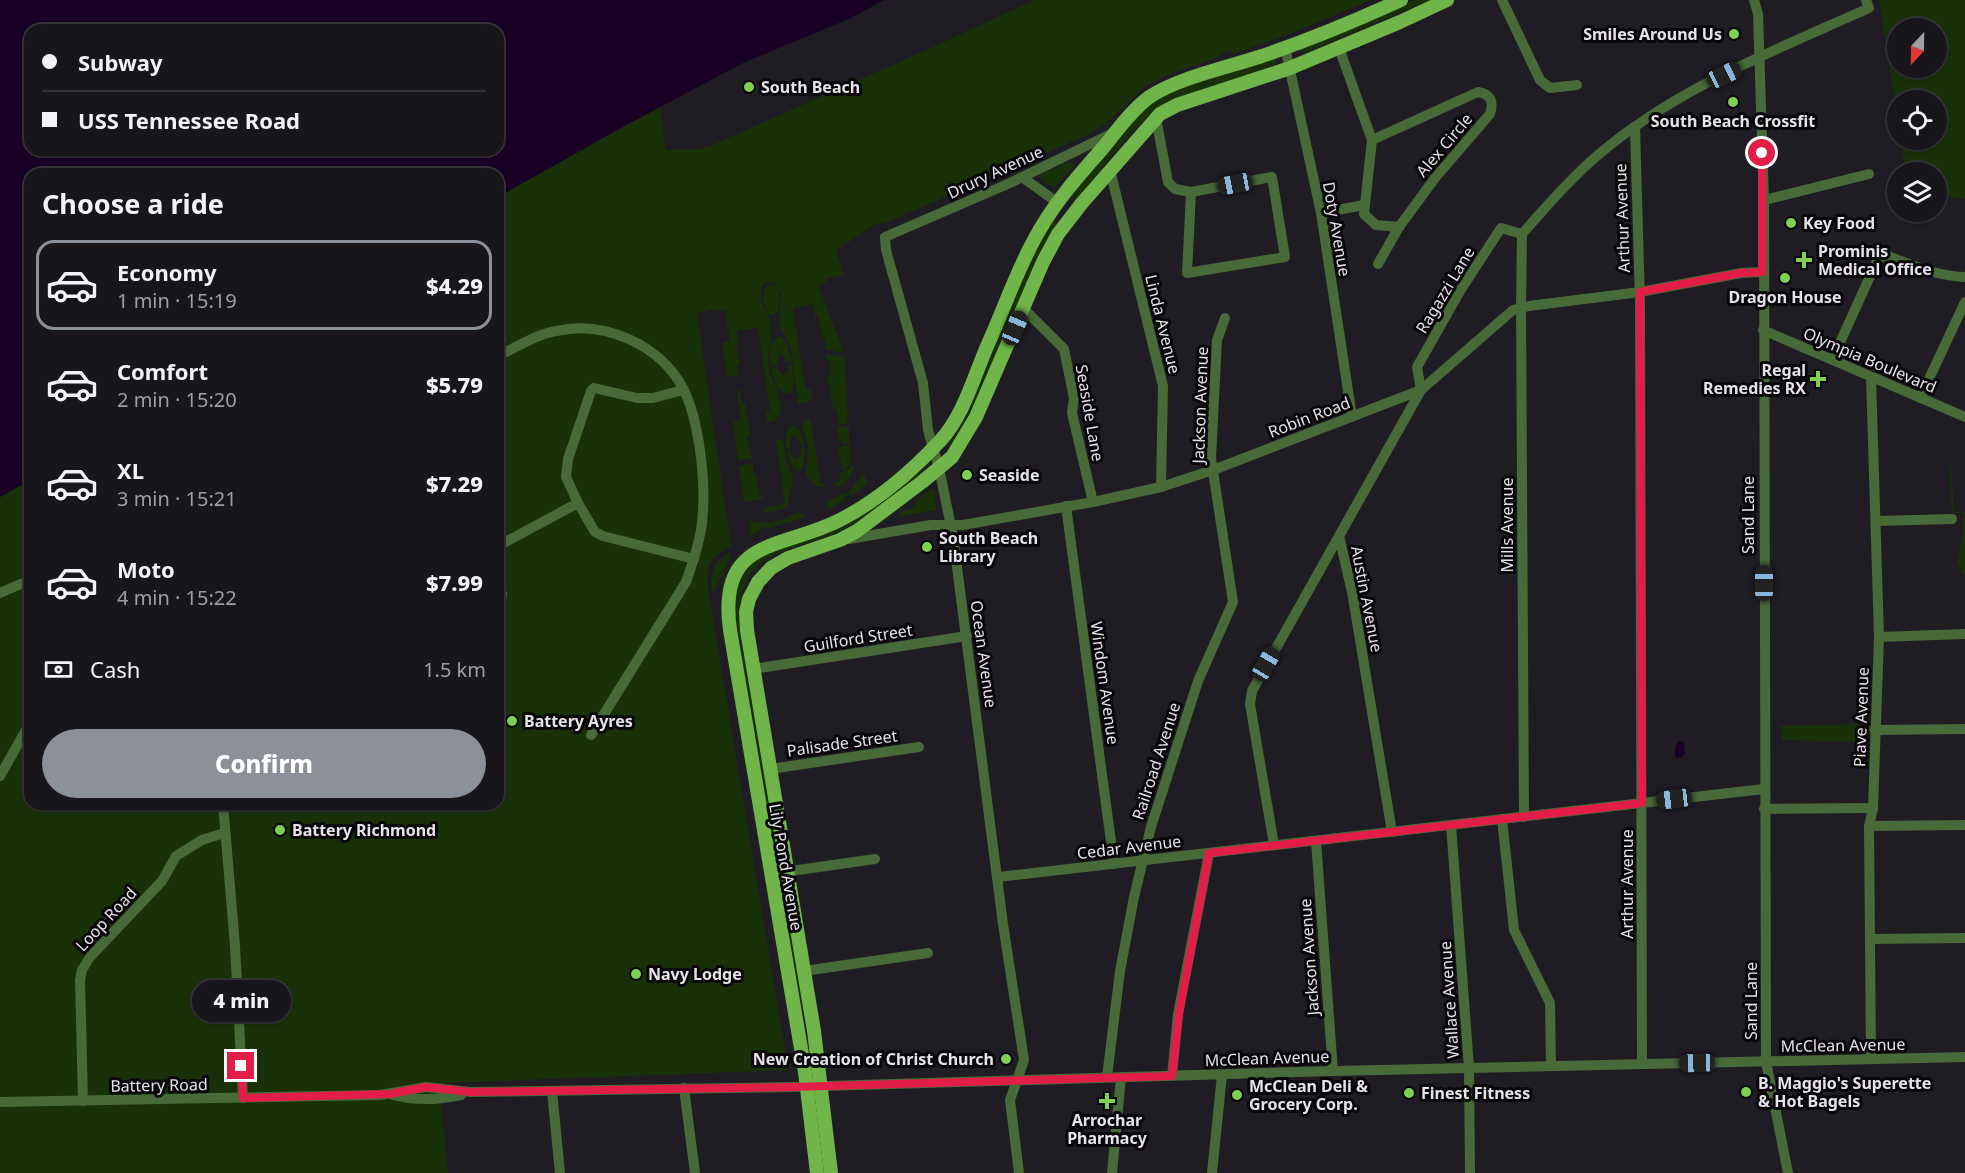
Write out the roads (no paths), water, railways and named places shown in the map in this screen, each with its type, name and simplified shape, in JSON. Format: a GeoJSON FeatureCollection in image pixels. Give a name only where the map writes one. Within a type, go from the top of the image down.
{"type":"FeatureCollection","features":[{"type":"Feature","properties":{"kind":"main road"},"geometry":{"type":"LineString","coordinates":[[933,447],[947,432],[956,416],[1032,244],[1058,203],[1143,103],[1163,90],[1286,47],[1401,0]]}},
{"type":"Feature","properties":{"kind":"main road"},"geometry":{"type":"LineString","coordinates":[[840,540],[877,518],[952,457],[971,427],[1058,234],[1156,118],[1177,105],[1290,68],[1447,0]]}},
{"type":"Feature","properties":{"kind":"main road","name":"Lily Pond Avenue"},"geometry":{"type":"LineString","coordinates":[[817,1173],[807,1086],[728,618],[729,593],[739,568],[749,558],[766,547],[848,516],[891,485],[933,447]]}},
{"type":"Feature","properties":{"kind":"main road","name":"Lily Pond Avenue"},"geometry":{"type":"LineString","coordinates":[[831,1173],[804,971],[753,669],[746,612],[749,599],[758,582],[771,568],[782,561],[840,540]]}},
{"type":"Feature","properties":{"kind":"street"},"geometry":{"type":"LineString","coordinates":[[1502,0],[1539,80],[1550,88],[1577,85]]}},
{"type":"Feature","properties":{"kind":"street","name":"Sand Lane"},"geometry":{"type":"LineString","coordinates":[[1755,0],[1758,14],[1764,200],[1762,272],[1766,1062],[1788,1173]]}},
{"type":"Feature","properties":{"kind":"street"},"geometry":{"type":"LineString","coordinates":[[1522,234],[1598,155],[1635,127],[1711,81],[1868,4]]}},
{"type":"Feature","properties":{"kind":"street","name":"Doty Avenue"},"geometry":{"type":"LineString","coordinates":[[1286,47],[1321,213],[1352,417]]}},
{"type":"Feature","properties":{"kind":"street"},"geometry":{"type":"LineString","coordinates":[[1339,48],[1372,140],[1364,214],[1376,225],[1399,227]]}},
{"type":"Feature","properties":{"kind":"street","name":"Alex Circle"},"geometry":{"type":"LineString","coordinates":[[1372,140],[1478,92],[1490,97],[1492,103],[1490,114],[1435,178],[1399,227],[1378,264]]}},
{"type":"Feature","properties":{"kind":"street"},"geometry":{"type":"LineString","coordinates":[[1156,118],[1168,182],[1175,189],[1191,192],[1272,177],[1285,257],[1187,273],[1191,192]]}},
{"type":"Feature","properties":{"kind":"street","name":"Arthur Avenue"},"geometry":{"type":"LineString","coordinates":[[1635,127],[1640,292],[1642,1064]]}},
{"type":"Feature","properties":{"kind":"street","name":"Drury Avenue"},"geometry":{"type":"LineString","coordinates":[[885,237],[1022,177],[1117,131]]}},
{"type":"Feature","properties":{"kind":"street","name":"Linda Avenue"},"geometry":{"type":"LineString","coordinates":[[1110,170],[1163,386],[1161,487]]}},
{"type":"Feature","properties":{"kind":"street"},"geometry":{"type":"LineString","coordinates":[[1764,200],[1869,174]]}},
{"type":"Feature","properties":{"kind":"street"},"geometry":{"type":"LineString","coordinates":[[1022,177],[1058,203]]}},
{"type":"Feature","properties":{"kind":"street"},"geometry":{"type":"LineString","coordinates":[[1321,213],[1364,205]]}},
{"type":"Feature","properties":{"kind":"street","name":"Ragazzi Lane"},"geometry":{"type":"LineString","coordinates":[[1421,390],[1417,367],[1460,291],[1502,228],[1522,234]]}},
{"type":"Feature","properties":{"kind":"street","name":"Mills Avenue"},"geometry":{"type":"LineString","coordinates":[[1522,234],[1524,817]]}},
{"type":"Feature","properties":{"kind":"street","name":"Ocean Avenue"},"geometry":{"type":"LineString","coordinates":[[885,237],[886,250],[923,383],[926,418],[951,525],[967,636],[1024,1060],[1010,1100],[1019,1173]]}},
{"type":"Feature","properties":{"kind":"street"},"geometry":{"type":"LineString","coordinates":[[1832,360],[1877,261],[1882,256],[1888,256],[1928,272],[1965,276]]}},
{"type":"Feature","properties":{"kind":"street","name":"Robin Road"},"geometry":{"type":"LineString","coordinates":[[840,540],[931,525],[963,525],[1093,502],[1161,487],[1213,470],[1421,390],[1508,313],[1521,308],[1640,292],[1741,273],[1762,272]]}},
{"type":"Feature","properties":{"kind":"street"},"geometry":{"type":"LineString","coordinates":[[1920,398],[1965,302]]}},
{"type":"Feature","properties":{"kind":"street","name":"Seaside Lane"},"geometry":{"type":"LineString","coordinates":[[1023,308],[1064,350],[1074,398],[1072,413],[1093,502]]}},
{"type":"Feature","properties":{"kind":"street","name":"Jackson Avenue"},"geometry":{"type":"LineString","coordinates":[[1225,318],[1217,340],[1211,458],[1233,602]]}},
{"type":"Feature","properties":{"kind":"street"},"geometry":{"type":"LineString","coordinates":[[504,353],[541,335],[567,329],[594,329],[616,334],[645,347],[671,372],[683,390],[692,411],[703,483],[702,528],[694,559],[686,582],[591,735]]}},
{"type":"Feature","properties":{"kind":"street","name":"Olympia Boulevard"},"geometry":{"type":"LineString","coordinates":[[1763,330],[1965,417]]}},
{"type":"Feature","properties":{"kind":"street","name":"Piave Avenue"},"geometry":{"type":"LineString","coordinates":[[1871,377],[1879,637],[1873,808],[1869,826],[1871,1059]]}},
{"type":"Feature","properties":{"kind":"street"},"geometry":{"type":"LineString","coordinates":[[683,390],[653,398],[637,398],[594,388],[591,391],[567,467],[566,477],[595,532],[694,559]]}},
{"type":"Feature","properties":{"kind":"street","name":"Austin Avenue"},"geometry":{"type":"LineString","coordinates":[[1392,832],[1352,592],[1339,536],[1421,390]]}},
{"type":"Feature","properties":{"kind":"street"},"geometry":{"type":"LineString","coordinates":[[504,543],[578,503]]}},
{"type":"Feature","properties":{"kind":"street","name":"Windom Avenue"},"geometry":{"type":"LineString","coordinates":[[1066,506],[1114,864]]}},
{"type":"Feature","properties":{"kind":"street"},"geometry":{"type":"LineString","coordinates":[[1877,521],[1952,519]]}},
{"type":"Feature","properties":{"kind":"street"},"geometry":{"type":"LineString","coordinates":[[1274,845],[1250,696],[1339,536]]}},
{"type":"Feature","properties":{"kind":"street"},"geometry":{"type":"LineString","coordinates":[[0,593],[24,583]]}},
{"type":"Feature","properties":{"kind":"street","name":"Railroad Avenue"},"geometry":{"type":"LineString","coordinates":[[1107,1077],[1116,1001],[1134,897],[1164,780],[1198,681],[1233,602]]}},
{"type":"Feature","properties":{"kind":"street"},"geometry":{"type":"LineString","coordinates":[[1879,637],[1965,634]]}},
{"type":"Feature","properties":{"kind":"street","name":"Guilford Street"},"geometry":{"type":"LineString","coordinates":[[753,669],[967,636]]}},
{"type":"Feature","properties":{"kind":"street"},"geometry":{"type":"LineString","coordinates":[[1875,730],[1965,729]]}},
{"type":"Feature","properties":{"kind":"street"},"geometry":{"type":"LineString","coordinates":[[0,777],[24,734]]}},
{"type":"Feature","properties":{"kind":"street","name":"Palisade Street"},"geometry":{"type":"LineString","coordinates":[[770,769],[919,747]]}},
{"type":"Feature","properties":{"kind":"street","name":"Cedar Avenue"},"geometry":{"type":"LineString","coordinates":[[998,877],[1764,789]]}},
{"type":"Feature","properties":{"kind":"street"},"geometry":{"type":"LineString","coordinates":[[1764,809],[1873,808]]}},
{"type":"Feature","properties":{"kind":"street"},"geometry":{"type":"LineString","coordinates":[[223,810],[236,946],[243,1098]]}},
{"type":"Feature","properties":{"kind":"street"},"geometry":{"type":"LineString","coordinates":[[1502,819],[1514,930],[1550,1003],[1551,1066]]}},
{"type":"Feature","properties":{"kind":"street","name":"Wallace Avenue"},"geometry":{"type":"LineString","coordinates":[[1451,825],[1469,1068],[1470,1173]]}},
{"type":"Feature","properties":{"kind":"street"},"geometry":{"type":"LineString","coordinates":[[1869,826],[1965,825]]}},
{"type":"Feature","properties":{"kind":"street","name":"Loop Road"},"geometry":{"type":"LineString","coordinates":[[82,1101],[80,980],[82,970],[90,957],[162,881],[176,856],[202,840],[224,833]]}},
{"type":"Feature","properties":{"kind":"street","name":"Jackson Avenue"},"geometry":{"type":"LineString","coordinates":[[1316,841],[1333,1071]]}},
{"type":"Feature","properties":{"kind":"street"},"geometry":{"type":"LineString","coordinates":[[1172,1076],[1180,1002],[1209,853]]}},
{"type":"Feature","properties":{"kind":"street"},"geometry":{"type":"LineString","coordinates":[[770,874],[875,859]]}},
{"type":"Feature","properties":{"kind":"street"},"geometry":{"type":"LineString","coordinates":[[1870,939],[1965,938]]}},
{"type":"Feature","properties":{"kind":"street"},"geometry":{"type":"LineString","coordinates":[[804,971],[928,954]]}},
{"type":"Feature","properties":{"kind":"street","name":"McClean Avenue"},"geometry":{"type":"LineString","coordinates":[[426,1087],[470,1092],[821,1086],[1333,1071],[1965,1057]]}},
{"type":"Feature","properties":{"kind":"street"},"geometry":{"type":"LineString","coordinates":[[1212,1173],[1222,1075]]}},
{"type":"Feature","properties":{"kind":"street"},"geometry":{"type":"LineString","coordinates":[[1112,1173],[1121,1077]]}},
{"type":"Feature","properties":{"kind":"street","name":"Battery Road"},"geometry":{"type":"LineString","coordinates":[[0,1102],[390,1094],[426,1087]]}},
{"type":"Feature","properties":{"kind":"street"},"geometry":{"type":"LineString","coordinates":[[684,1088],[695,1173]]}},
{"type":"Feature","properties":{"kind":"street"},"geometry":{"type":"LineString","coordinates":[[552,1091],[560,1173]]}},
{"type":"Feature","properties":{"kind":"street","name":"Battery Road"},"geometry":{"type":"LineString","coordinates":[[390,1094],[407,1099],[427,1100],[470,1092]]}},
{"type":"Feature","properties":{"kind":"place","name":"Smiles Around Us"},"geometry":{"type":"Point","coordinates":[1734,34]}},
{"type":"Feature","properties":{"kind":"place","name":"South Beach"},"geometry":{"type":"Point","coordinates":[749,87]}},
{"type":"Feature","properties":{"kind":"place","name":"South Beach Crossfit"},"geometry":{"type":"Point","coordinates":[1733,102]}},
{"type":"Feature","properties":{"kind":"place","name":"Key Food"},"geometry":{"type":"Point","coordinates":[1791,223]}},
{"type":"Feature","properties":{"kind":"place","name":"Prominis Medical Office"},"geometry":{"type":"Point","coordinates":[1804,260]}},
{"type":"Feature","properties":{"kind":"place","name":"Dragon House"},"geometry":{"type":"Point","coordinates":[1785,278]}},
{"type":"Feature","properties":{"kind":"place","name":"Regal Remedies RX"},"geometry":{"type":"Point","coordinates":[1818,379]}},
{"type":"Feature","properties":{"kind":"place","name":"Seaside"},"geometry":{"type":"Point","coordinates":[967,475]}},
{"type":"Feature","properties":{"kind":"place","name":"South Beach Library"},"geometry":{"type":"Point","coordinates":[927,547]}},
{"type":"Feature","properties":{"kind":"place","name":"Battery Ayres"},"geometry":{"type":"Point","coordinates":[512,721]}},
{"type":"Feature","properties":{"kind":"place","name":"Battery Richmond"},"geometry":{"type":"Point","coordinates":[280,830]}},
{"type":"Feature","properties":{"kind":"place","name":"Navy Lodge"},"geometry":{"type":"Point","coordinates":[636,974]}},
{"type":"Feature","properties":{"kind":"place","name":"New Creation of Christ Church"},"geometry":{"type":"Point","coordinates":[1006,1059]}},
{"type":"Feature","properties":{"kind":"place","name":"B. Maggio's Superette & Hot Bagels"},"geometry":{"type":"Point","coordinates":[1746,1092]}},
{"type":"Feature","properties":{"kind":"place","name":"Finest Fitness"},"geometry":{"type":"Point","coordinates":[1409,1093]}},
{"type":"Feature","properties":{"kind":"place","name":"McClean Deli & Grocery Corp."},"geometry":{"type":"Point","coordinates":[1237,1095]}},
{"type":"Feature","properties":{"kind":"place","name":"Arrochar Pharmacy"},"geometry":{"type":"Point","coordinates":[1107,1101]}}]}
